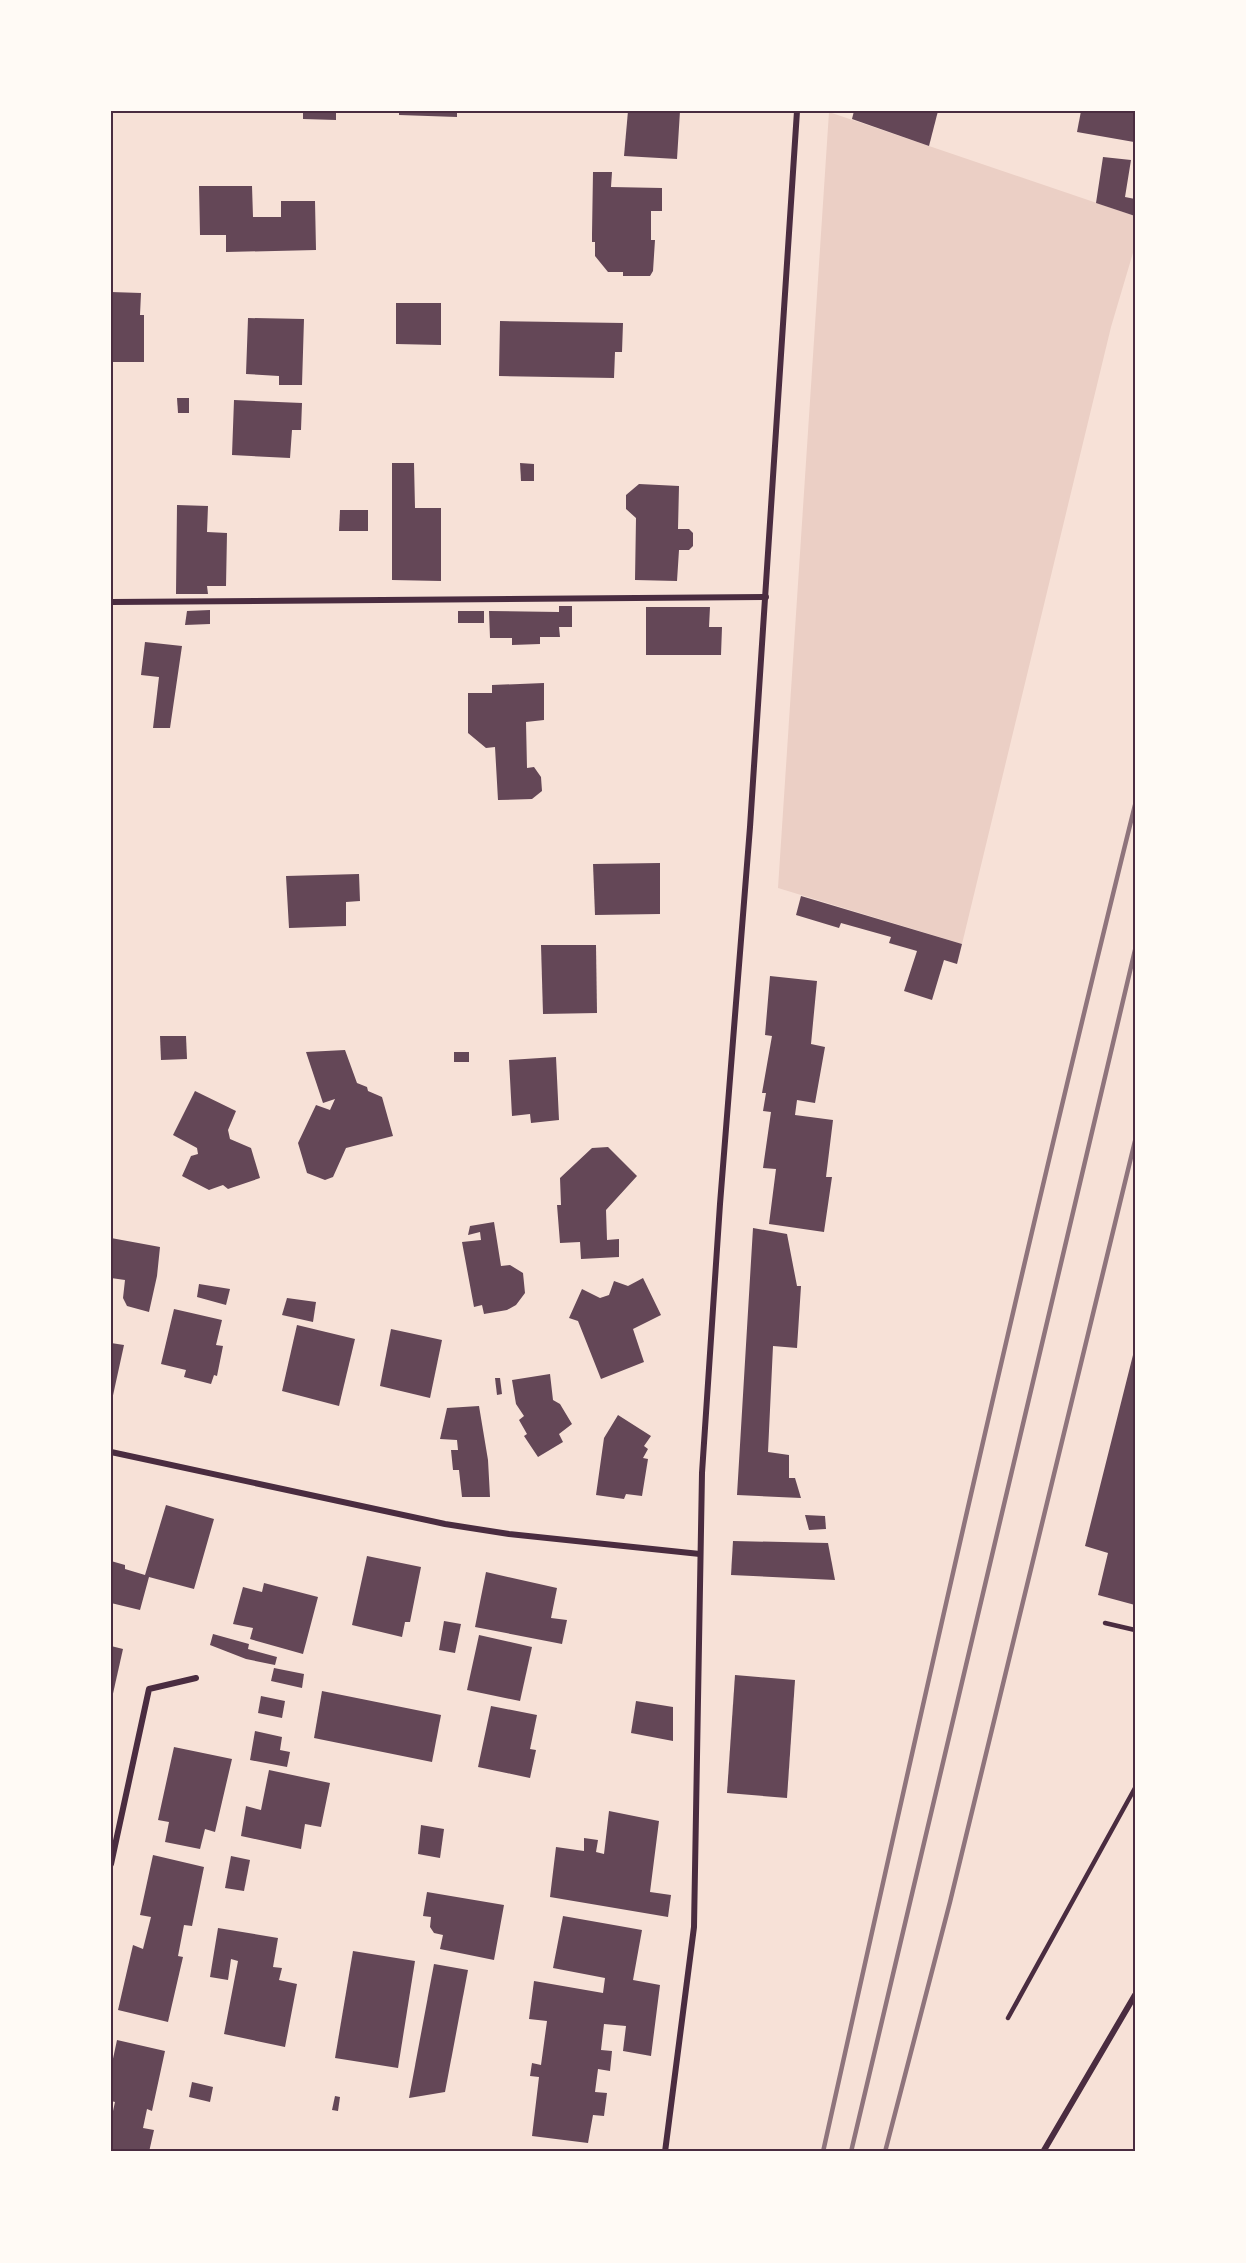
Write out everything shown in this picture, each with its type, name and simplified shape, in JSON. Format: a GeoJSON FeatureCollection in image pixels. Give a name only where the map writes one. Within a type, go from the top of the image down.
{"type":"FeatureCollection","features":[{"type":"Feature","properties":{"kind":"street"},"geometry":{"type":"LineString","coordinates":[[665,2152],[694,1927],[702,1473],[750,827],[797,111]]}},
{"type":"Feature","properties":{"kind":"street"},"geometry":{"type":"LineString","coordinates":[[111,602],[766,597]]}},
{"type":"Feature","properties":{"kind":"street"},"geometry":{"type":"LineString","coordinates":[[111,1452],[445,1524],[509,1534],[700,1554]]}},
{"type":"Feature","properties":{"kind":"street"},"geometry":{"type":"LineString","coordinates":[[111,1864],[149,1689],[196,1677]]}},
{"type":"Feature","properties":{"kind":"street"},"geometry":{"type":"LineString","coordinates":[[1043,2152],[1135,1995]]}},
{"type":"Feature","properties":{"kind":"lane"},"geometry":{"type":"LineString","coordinates":[[1105,1623],[1135,1630]]}},
{"type":"Feature","properties":{"kind":"lane"},"geometry":{"type":"LineString","coordinates":[[1008,2018],[1135,1788]]}},
{"type":"Feature","properties":{"kind":"shaded area"},"geometry":{"type":"Polygon","coordinates":[[[829,112],[1135,216],[1135,246],[1111,327],[962,944],[778,888],[829,112]]]}},
{"type":"Feature","properties":{"kind":"building"},"geometry":{"type":"Polygon","coordinates":[[[303,111],[336,111],[336,120],[303,119],[303,111]]]}},
{"type":"Feature","properties":{"kind":"building"},"geometry":{"type":"Polygon","coordinates":[[[399,111],[457,111],[457,117],[399,115],[399,111]]]}},
{"type":"Feature","properties":{"kind":"building"},"geometry":{"type":"Polygon","coordinates":[[[628,111],[680,111],[677,159],[624,156],[628,111]]]}},
{"type":"Feature","properties":{"kind":"building"},"geometry":{"type":"Polygon","coordinates":[[[854,111],[938,111],[929,146],[852,119],[854,111]]]}},
{"type":"Feature","properties":{"kind":"building"},"geometry":{"type":"Polygon","coordinates":[[[1081,111],[1135,111],[1134,142],[1077,132],[1081,111]]]}},
{"type":"Feature","properties":{"kind":"building"},"geometry":{"type":"Polygon","coordinates":[[[1103,157],[1131,160],[1125,197],[1135,199],[1135,216],[1096,203],[1103,157]]]}},
{"type":"Feature","properties":{"kind":"building"},"geometry":{"type":"Polygon","coordinates":[[[593,172],[612,172],[611,187],[662,188],[662,211],[651,211],[651,240],[655,240],[653,271],[650,276],[623,276],[623,272],[608,272],[595,256],[595,242],[592,242],[593,172]]]}},
{"type":"Feature","properties":{"kind":"building"},"geometry":{"type":"Polygon","coordinates":[[[199,186],[252,186],[253,217],[281,217],[281,201],[315,201],[316,250],[226,252],[226,235],[200,235],[199,186]]]}},
{"type":"Feature","properties":{"kind":"building"},"geometry":{"type":"Polygon","coordinates":[[[111,292],[141,293],[140,315],[144,315],[144,362],[111,362],[111,292]]]}},
{"type":"Feature","properties":{"kind":"building"},"geometry":{"type":"Polygon","coordinates":[[[396,303],[441,303],[441,345],[396,344],[396,303]]]}},
{"type":"Feature","properties":{"kind":"building"},"geometry":{"type":"Polygon","coordinates":[[[248,318],[304,319],[302,385],[279,385],[279,376],[246,374],[248,318]]]}},
{"type":"Feature","properties":{"kind":"building"},"geometry":{"type":"Polygon","coordinates":[[[500,321],[623,323],[622,352],[615,352],[614,378],[499,376],[500,321]]]}},
{"type":"Feature","properties":{"kind":"building"},"geometry":{"type":"Polygon","coordinates":[[[177,398],[189,398],[189,413],[178,413],[177,398]]]}},
{"type":"Feature","properties":{"kind":"building"},"geometry":{"type":"Polygon","coordinates":[[[234,400],[302,403],[301,430],[292,430],[290,458],[232,455],[234,400]]]}},
{"type":"Feature","properties":{"kind":"building"},"geometry":{"type":"Polygon","coordinates":[[[392,463],[414,463],[415,508],[441,508],[441,581],[392,580],[392,463]]]}},
{"type":"Feature","properties":{"kind":"building"},"geometry":{"type":"Polygon","coordinates":[[[520,463],[534,464],[534,481],[521,481],[520,463]]]}},
{"type":"Feature","properties":{"kind":"building"},"geometry":{"type":"Polygon","coordinates":[[[639,484],[679,486],[678,529],[689,529],[693,533],[693,546],[689,550],[679,550],[677,581],[635,580],[636,518],[626,509],[626,495],[639,484]]]}},
{"type":"Feature","properties":{"kind":"building"},"geometry":{"type":"Polygon","coordinates":[[[177,505],[208,506],[207,532],[227,533],[226,586],[207,586],[208,594],[176,594],[177,505]]]}},
{"type":"Feature","properties":{"kind":"building"},"geometry":{"type":"Polygon","coordinates":[[[340,510],[368,510],[368,531],[339,531],[340,510]]]}},
{"type":"Feature","properties":{"kind":"building"},"geometry":{"type":"Polygon","coordinates":[[[559,606],[572,606],[572,627],[559,627],[560,637],[540,637],[540,644],[512,645],[512,638],[490,638],[489,611],[559,612],[559,606]]]}},
{"type":"Feature","properties":{"kind":"building"},"geometry":{"type":"Polygon","coordinates":[[[646,607],[710,607],[709,627],[722,627],[721,655],[646,655],[646,607]]]}},
{"type":"Feature","properties":{"kind":"building"},"geometry":{"type":"Polygon","coordinates":[[[210,610],[210,624],[185,625],[187,611],[210,610]]]}},
{"type":"Feature","properties":{"kind":"building"},"geometry":{"type":"Polygon","coordinates":[[[458,611],[484,611],[484,623],[458,623],[458,611]]]}},
{"type":"Feature","properties":{"kind":"building"},"geometry":{"type":"Polygon","coordinates":[[[145,642],[182,646],[170,728],[153,728],[159,677],[141,675],[145,642]]]}},
{"type":"Feature","properties":{"kind":"building"},"geometry":{"type":"Polygon","coordinates":[[[544,683],[544,720],[526,722],[527,768],[534,767],[541,777],[542,791],[532,799],[498,800],[495,747],[486,748],[468,733],[468,693],[492,693],[492,685],[544,683]]]}},
{"type":"Feature","properties":{"kind":"building"},"geometry":{"type":"Polygon","coordinates":[[[660,863],[660,914],[595,915],[593,864],[660,863]]]}},
{"type":"Feature","properties":{"kind":"building"},"geometry":{"type":"Polygon","coordinates":[[[359,874],[360,901],[346,902],[346,926],[289,928],[286,876],[359,874]]]}},
{"type":"Feature","properties":{"kind":"building"},"geometry":{"type":"Polygon","coordinates":[[[801,896],[962,944],[957,964],[944,960],[932,1000],[904,991],[917,951],[889,943],[891,937],[841,923],[839,928],[796,915],[801,896]]]}},
{"type":"Feature","properties":{"kind":"building"},"geometry":{"type":"Polygon","coordinates":[[[541,945],[596,945],[597,1013],[543,1014],[541,945]]]}},
{"type":"Feature","properties":{"kind":"building"},"geometry":{"type":"Polygon","coordinates":[[[770,976],[817,981],[811,1044],[825,1047],[815,1103],[797,1100],[795,1115],[833,1120],[826,1177],[832,1177],[824,1232],[769,1224],[776,1169],[763,1168],[771,1112],[763,1111],[766,1093],[762,1093],[772,1036],[765,1035],[770,976]]]}},
{"type":"Feature","properties":{"kind":"building"},"geometry":{"type":"Polygon","coordinates":[[[160,1036],[186,1036],[187,1059],[161,1060],[160,1036]]]}},
{"type":"Feature","properties":{"kind":"building"},"geometry":{"type":"Polygon","coordinates":[[[345,1050],[357,1083],[382,1097],[393,1136],[346,1148],[333,1177],[325,1180],[307,1173],[298,1143],[316,1105],[330,1110],[335,1099],[323,1103],[306,1052],[345,1050]]]}},
{"type":"Feature","properties":{"kind":"building"},"geometry":{"type":"Polygon","coordinates":[[[454,1052],[469,1052],[469,1062],[454,1062],[454,1052]]]}},
{"type":"Feature","properties":{"kind":"building"},"geometry":{"type":"Polygon","coordinates":[[[556,1057],[559,1120],[531,1123],[530,1114],[512,1116],[509,1060],[556,1057]]]}},
{"type":"Feature","properties":{"kind":"building"},"geometry":{"type":"Polygon","coordinates":[[[195,1091],[236,1111],[228,1130],[230,1139],[251,1148],[260,1178],[228,1189],[223,1185],[209,1190],[182,1176],[191,1156],[198,1154],[197,1148],[173,1135],[195,1091]]]}},
{"type":"Feature","properties":{"kind":"building"},"geometry":{"type":"Polygon","coordinates":[[[608,1147],[637,1176],[606,1210],[607,1240],[619,1239],[619,1257],[581,1259],[580,1242],[560,1243],[557,1205],[561,1205],[560,1178],[592,1148],[608,1147]]]}},
{"type":"Feature","properties":{"kind":"building"},"geometry":{"type":"Polygon","coordinates":[[[494,1222],[501,1266],[510,1265],[523,1273],[525,1293],[516,1305],[507,1310],[484,1314],[482,1305],[474,1307],[462,1242],[481,1240],[480,1232],[468,1235],[470,1226],[494,1222]]]}},
{"type":"Feature","properties":{"kind":"building"},"geometry":{"type":"Polygon","coordinates":[[[753,1228],[787,1234],[797,1286],[801,1286],[797,1348],[773,1346],[768,1452],[789,1455],[789,1478],[795,1478],[801,1498],[737,1495],[753,1228]]]}},
{"type":"Feature","properties":{"kind":"building"},"geometry":{"type":"Polygon","coordinates":[[[111,1238],[160,1247],[157,1276],[149,1312],[127,1306],[123,1298],[125,1280],[111,1278],[111,1238]]]}},
{"type":"Feature","properties":{"kind":"building"},"geometry":{"type":"Polygon","coordinates":[[[643,1278],[661,1315],[633,1329],[644,1362],[601,1379],[578,1321],[569,1318],[582,1289],[600,1298],[609,1295],[614,1281],[628,1286],[643,1278]]]}},
{"type":"Feature","properties":{"kind":"building"},"geometry":{"type":"Polygon","coordinates":[[[199,1284],[230,1289],[226,1305],[197,1297],[199,1284]]]}},
{"type":"Feature","properties":{"kind":"building"},"geometry":{"type":"Polygon","coordinates":[[[287,1298],[316,1302],[313,1322],[282,1315],[287,1298]]]}},
{"type":"Feature","properties":{"kind":"building"},"geometry":{"type":"Polygon","coordinates":[[[174,1309],[222,1320],[216,1345],[223,1346],[217,1376],[214,1375],[211,1384],[184,1377],[186,1370],[161,1364],[174,1309]]]}},
{"type":"Feature","properties":{"kind":"building"},"geometry":{"type":"Polygon","coordinates":[[[297,1325],[355,1339],[339,1406],[282,1391],[297,1325]]]}},
{"type":"Feature","properties":{"kind":"building"},"geometry":{"type":"Polygon","coordinates":[[[391,1329],[442,1340],[430,1398],[380,1386],[391,1329]]]}},
{"type":"Feature","properties":{"kind":"building"},"geometry":{"type":"Polygon","coordinates":[[[111,1343],[124,1345],[112,1400],[111,1400],[111,1343]]]}},
{"type":"Feature","properties":{"kind":"building"},"geometry":{"type":"Polygon","coordinates":[[[1134,1351],[1135,1605],[1098,1595],[1108,1553],[1085,1546],[1134,1351]]]}},
{"type":"Feature","properties":{"kind":"building"},"geometry":{"type":"Polygon","coordinates":[[[550,1374],[553,1400],[560,1404],[572,1424],[559,1434],[563,1442],[538,1457],[524,1436],[527,1434],[519,1420],[524,1416],[516,1404],[512,1380],[550,1374]]]}},
{"type":"Feature","properties":{"kind":"building"},"geometry":{"type":"Polygon","coordinates":[[[495,1378],[500,1378],[502,1394],[497,1395],[495,1378]]]}},
{"type":"Feature","properties":{"kind":"building"},"geometry":{"type":"Polygon","coordinates":[[[479,1406],[488,1460],[490,1497],[462,1497],[459,1470],[453,1470],[451,1450],[458,1450],[457,1440],[440,1439],[447,1408],[479,1406]]]}},
{"type":"Feature","properties":{"kind":"building"},"geometry":{"type":"Polygon","coordinates":[[[618,1415],[651,1436],[644,1446],[648,1449],[643,1458],[648,1459],[642,1496],[626,1494],[624,1499],[596,1495],[604,1438],[618,1415]]]}},
{"type":"Feature","properties":{"kind":"building"},"geometry":{"type":"Polygon","coordinates":[[[166,1505],[214,1519],[194,1589],[149,1577],[140,1610],[111,1603],[111,1561],[125,1565],[125,1569],[145,1575],[166,1505]]]}},
{"type":"Feature","properties":{"kind":"building"},"geometry":{"type":"Polygon","coordinates":[[[805,1515],[825,1516],[826,1529],[809,1530],[805,1515]]]}},
{"type":"Feature","properties":{"kind":"building"},"geometry":{"type":"Polygon","coordinates":[[[733,1541],[828,1543],[835,1580],[731,1575],[733,1541]]]}},
{"type":"Feature","properties":{"kind":"building"},"geometry":{"type":"Polygon","coordinates":[[[367,1556],[421,1567],[410,1622],[405,1622],[402,1637],[352,1625],[367,1556]]]}},
{"type":"Feature","properties":{"kind":"building"},"geometry":{"type":"Polygon","coordinates":[[[486,1572],[557,1588],[551,1618],[567,1620],[562,1644],[475,1627],[486,1572]]]}},
{"type":"Feature","properties":{"kind":"building"},"geometry":{"type":"Polygon","coordinates":[[[264,1583],[318,1597],[303,1654],[250,1639],[253,1628],[233,1624],[243,1587],[262,1592],[264,1583]]]}},
{"type":"Feature","properties":{"kind":"building"},"geometry":{"type":"Polygon","coordinates":[[[444,1621],[461,1624],[455,1653],[439,1650],[444,1621]]]}},
{"type":"Feature","properties":{"kind":"building"},"geometry":{"type":"Polygon","coordinates":[[[213,1634],[249,1644],[248,1649],[277,1657],[275,1665],[246,1659],[210,1645],[213,1634]]]}},
{"type":"Feature","properties":{"kind":"building"},"geometry":{"type":"Polygon","coordinates":[[[479,1635],[532,1647],[520,1701],[467,1690],[479,1635]]]}},
{"type":"Feature","properties":{"kind":"building"},"geometry":{"type":"Polygon","coordinates":[[[111,1646],[123,1649],[112,1698],[111,1698],[111,1646]]]}},
{"type":"Feature","properties":{"kind":"building"},"geometry":{"type":"Polygon","coordinates":[[[274,1668],[304,1674],[302,1688],[271,1681],[274,1668]]]}},
{"type":"Feature","properties":{"kind":"building"},"geometry":{"type":"Polygon","coordinates":[[[735,1675],[795,1680],[787,1798],[727,1793],[735,1675]]]}},
{"type":"Feature","properties":{"kind":"building"},"geometry":{"type":"Polygon","coordinates":[[[322,1691],[441,1715],[432,1762],[314,1738],[322,1691]]]}},
{"type":"Feature","properties":{"kind":"building"},"geometry":{"type":"Polygon","coordinates":[[[261,1696],[285,1701],[282,1718],[258,1713],[261,1696]]]}},
{"type":"Feature","properties":{"kind":"building"},"geometry":{"type":"Polygon","coordinates":[[[636,1701],[673,1707],[673,1741],[631,1733],[636,1701]]]}},
{"type":"Feature","properties":{"kind":"building"},"geometry":{"type":"Polygon","coordinates":[[[491,1706],[537,1715],[530,1749],[536,1750],[530,1778],[478,1767],[491,1706]]]}},
{"type":"Feature","properties":{"kind":"building"},"geometry":{"type":"Polygon","coordinates":[[[255,1731],[282,1737],[280,1750],[290,1752],[287,1767],[250,1760],[255,1731]]]}},
{"type":"Feature","properties":{"kind":"building"},"geometry":{"type":"Polygon","coordinates":[[[174,1747],[232,1759],[215,1832],[205,1829],[200,1849],[165,1842],[169,1822],[158,1820],[174,1747]]]}},
{"type":"Feature","properties":{"kind":"building"},"geometry":{"type":"Polygon","coordinates":[[[269,1770],[330,1783],[321,1827],[305,1824],[301,1849],[241,1836],[246,1806],[261,1810],[269,1770]]]}},
{"type":"Feature","properties":{"kind":"building"},"geometry":{"type":"Polygon","coordinates":[[[609,1811],[659,1821],[650,1892],[671,1895],[668,1917],[550,1897],[556,1847],[584,1851],[584,1838],[598,1840],[596,1852],[604,1854],[609,1811]]]}},
{"type":"Feature","properties":{"kind":"building"},"geometry":{"type":"Polygon","coordinates":[[[421,1825],[444,1829],[440,1858],[418,1854],[421,1825]]]}},
{"type":"Feature","properties":{"kind":"building"},"geometry":{"type":"Polygon","coordinates":[[[153,1855],[204,1867],[192,1926],[184,1925],[178,1956],[183,1957],[168,2022],[118,2010],[133,1945],[143,1949],[151,1917],[140,1915],[153,1855]]]}},
{"type":"Feature","properties":{"kind":"building"},"geometry":{"type":"Polygon","coordinates":[[[231,1856],[250,1860],[244,1891],[225,1888],[231,1856]]]}},
{"type":"Feature","properties":{"kind":"building"},"geometry":{"type":"Polygon","coordinates":[[[427,1892],[504,1905],[494,1960],[440,1949],[443,1935],[434,1933],[430,1927],[431,1917],[423,1916],[427,1892]]]}},
{"type":"Feature","properties":{"kind":"building"},"geometry":{"type":"Polygon","coordinates":[[[563,1916],[642,1930],[633,1980],[660,1985],[651,2056],[623,2051],[626,2026],[604,2024],[601,2050],[612,2051],[610,2071],[598,2069],[595,2092],[607,2093],[604,2116],[593,2115],[588,2143],[532,2136],[539,2077],[530,2076],[532,2063],[541,2065],[547,2021],[529,2019],[534,1981],[603,1993],[605,1978],[553,1968],[563,1916]]]}},
{"type":"Feature","properties":{"kind":"building"},"geometry":{"type":"Polygon","coordinates":[[[218,1928],[278,1938],[273,1967],[282,1968],[279,1980],[297,1984],[285,2047],[224,2034],[238,1961],[231,1959],[228,1980],[210,1977],[218,1928]]]}},
{"type":"Feature","properties":{"kind":"building"},"geometry":{"type":"Polygon","coordinates":[[[353,1951],[415,1961],[398,2068],[335,2058],[353,1951]]]}},
{"type":"Feature","properties":{"kind":"building"},"geometry":{"type":"Polygon","coordinates":[[[434,1964],[468,1970],[445,2092],[409,2098],[434,1964]]]}},
{"type":"Feature","properties":{"kind":"building"},"geometry":{"type":"Polygon","coordinates":[[[117,2040],[165,2051],[152,2111],[147,2109],[143,2128],[154,2130],[149,2152],[111,2152],[111,2120],[115,2102],[111,2101],[111,2068],[117,2040]]]}},
{"type":"Feature","properties":{"kind":"building"},"geometry":{"type":"Polygon","coordinates":[[[192,2082],[213,2087],[210,2102],[189,2097],[192,2082]]]}},
{"type":"Feature","properties":{"kind":"building"},"geometry":{"type":"Polygon","coordinates":[[[335,2096],[340,2097],[338,2111],[332,2110],[335,2096]]]}},
{"type":"Feature","properties":{"kind":"railway"},"geometry":{"type":"LineString","coordinates":[[823,2152],[1014,1309],[1135,805]]}},
{"type":"Feature","properties":{"kind":"railway"},"geometry":{"type":"LineString","coordinates":[[851,2152],[1135,950]]}},
{"type":"Feature","properties":{"kind":"railway"},"geometry":{"type":"LineString","coordinates":[[885,2152],[950,1902],[1135,1141]]}}]}
